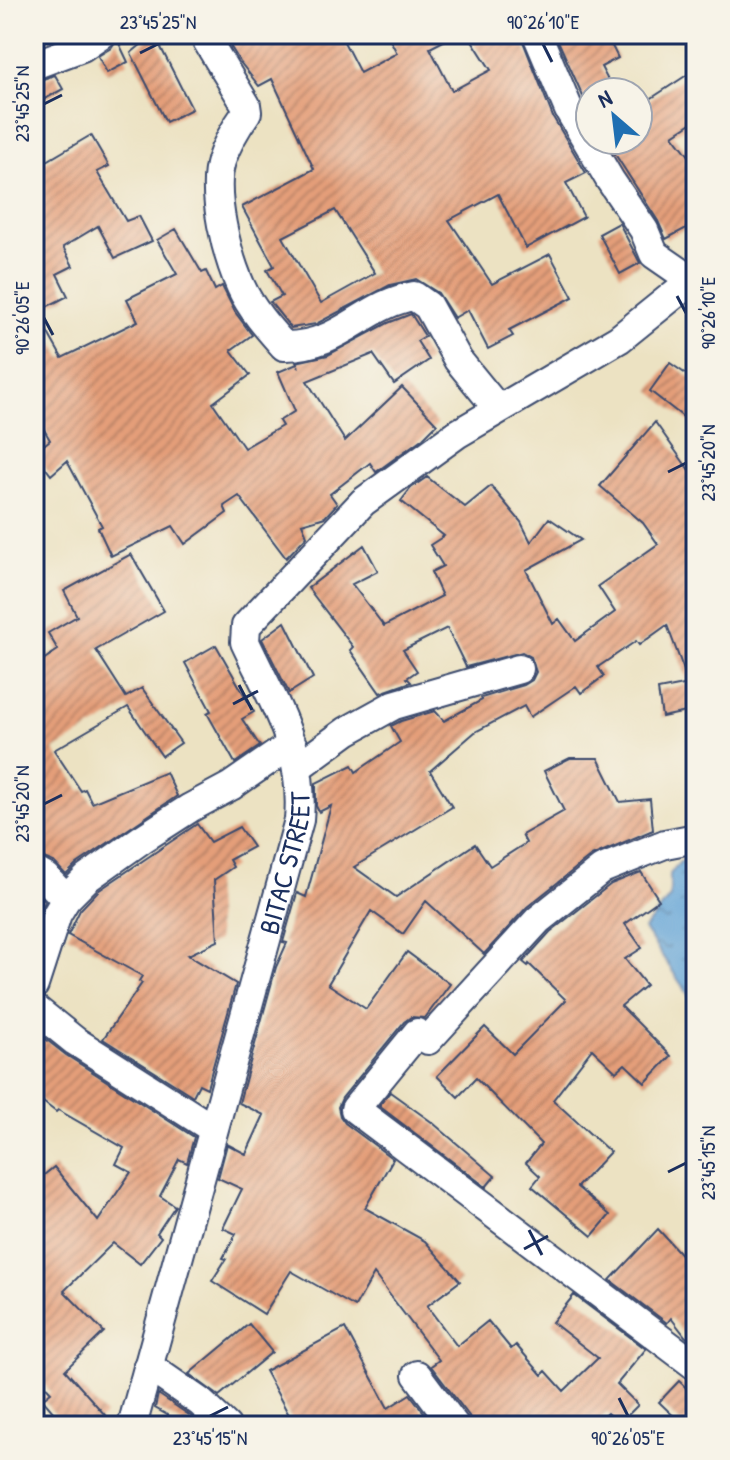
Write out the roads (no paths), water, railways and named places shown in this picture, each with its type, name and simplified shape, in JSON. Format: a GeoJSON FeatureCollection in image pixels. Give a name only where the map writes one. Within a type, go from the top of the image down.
{"type":"FeatureCollection","features":[{"type":"Feature","properties":{"kind":"street"},"geometry":{"type":"LineString","coordinates":[[34,65],[82,47],[101,34]]}},
{"type":"Feature","properties":{"kind":"street"},"geometry":{"type":"LineString","coordinates":[[203,34],[246,105],[247,112],[221,162],[218,196],[226,242],[241,287],[265,324],[284,346],[300,347],[332,338],[398,298],[414,296],[428,306],[458,360],[498,409]]}},
{"type":"Feature","properties":{"kind":"street"},"geometry":{"type":"LineString","coordinates":[[537,34],[569,110],[644,230],[654,254],[694,279]]}},
{"type":"Feature","properties":{"kind":"street","name":"BITAC STREET"},"geometry":{"type":"LineString","coordinates":[[132,1426],[299,820],[302,791],[296,755],[245,642],[246,626],[363,502],[457,434],[619,339],[694,279]]}},
{"type":"Feature","properties":{"kind":"street"},"geometry":{"type":"LineString","coordinates":[[34,985],[57,914],[66,899],[87,878],[142,839],[231,786],[394,705],[519,669]]}},
{"type":"Feature","properties":{"kind":"street"},"geometry":{"type":"LineString","coordinates":[[696,838],[665,844],[602,869],[538,920],[428,1040],[417,1033],[355,1109],[696,1366]]}},
{"type":"Feature","properties":{"kind":"street"},"geometry":{"type":"LineString","coordinates":[[34,871],[45,877],[66,899]]}},
{"type":"Feature","properties":{"kind":"street"},"geometry":{"type":"LineString","coordinates":[[34,1008],[75,1041],[213,1129]]}},
{"type":"Feature","properties":{"kind":"street"},"geometry":{"type":"LineString","coordinates":[[148,1366],[200,1402],[226,1426]]}},
{"type":"Feature","properties":{"kind":"street"},"geometry":{"type":"LineString","coordinates":[[417,1375],[455,1426]]}},
{"type":"Feature","properties":{"kind":"water"},"geometry":{"type":"Polygon","coordinates":[[[696,858],[696,1006],[644,929],[670,897],[670,874],[680,862],[696,858]]]}}]}
